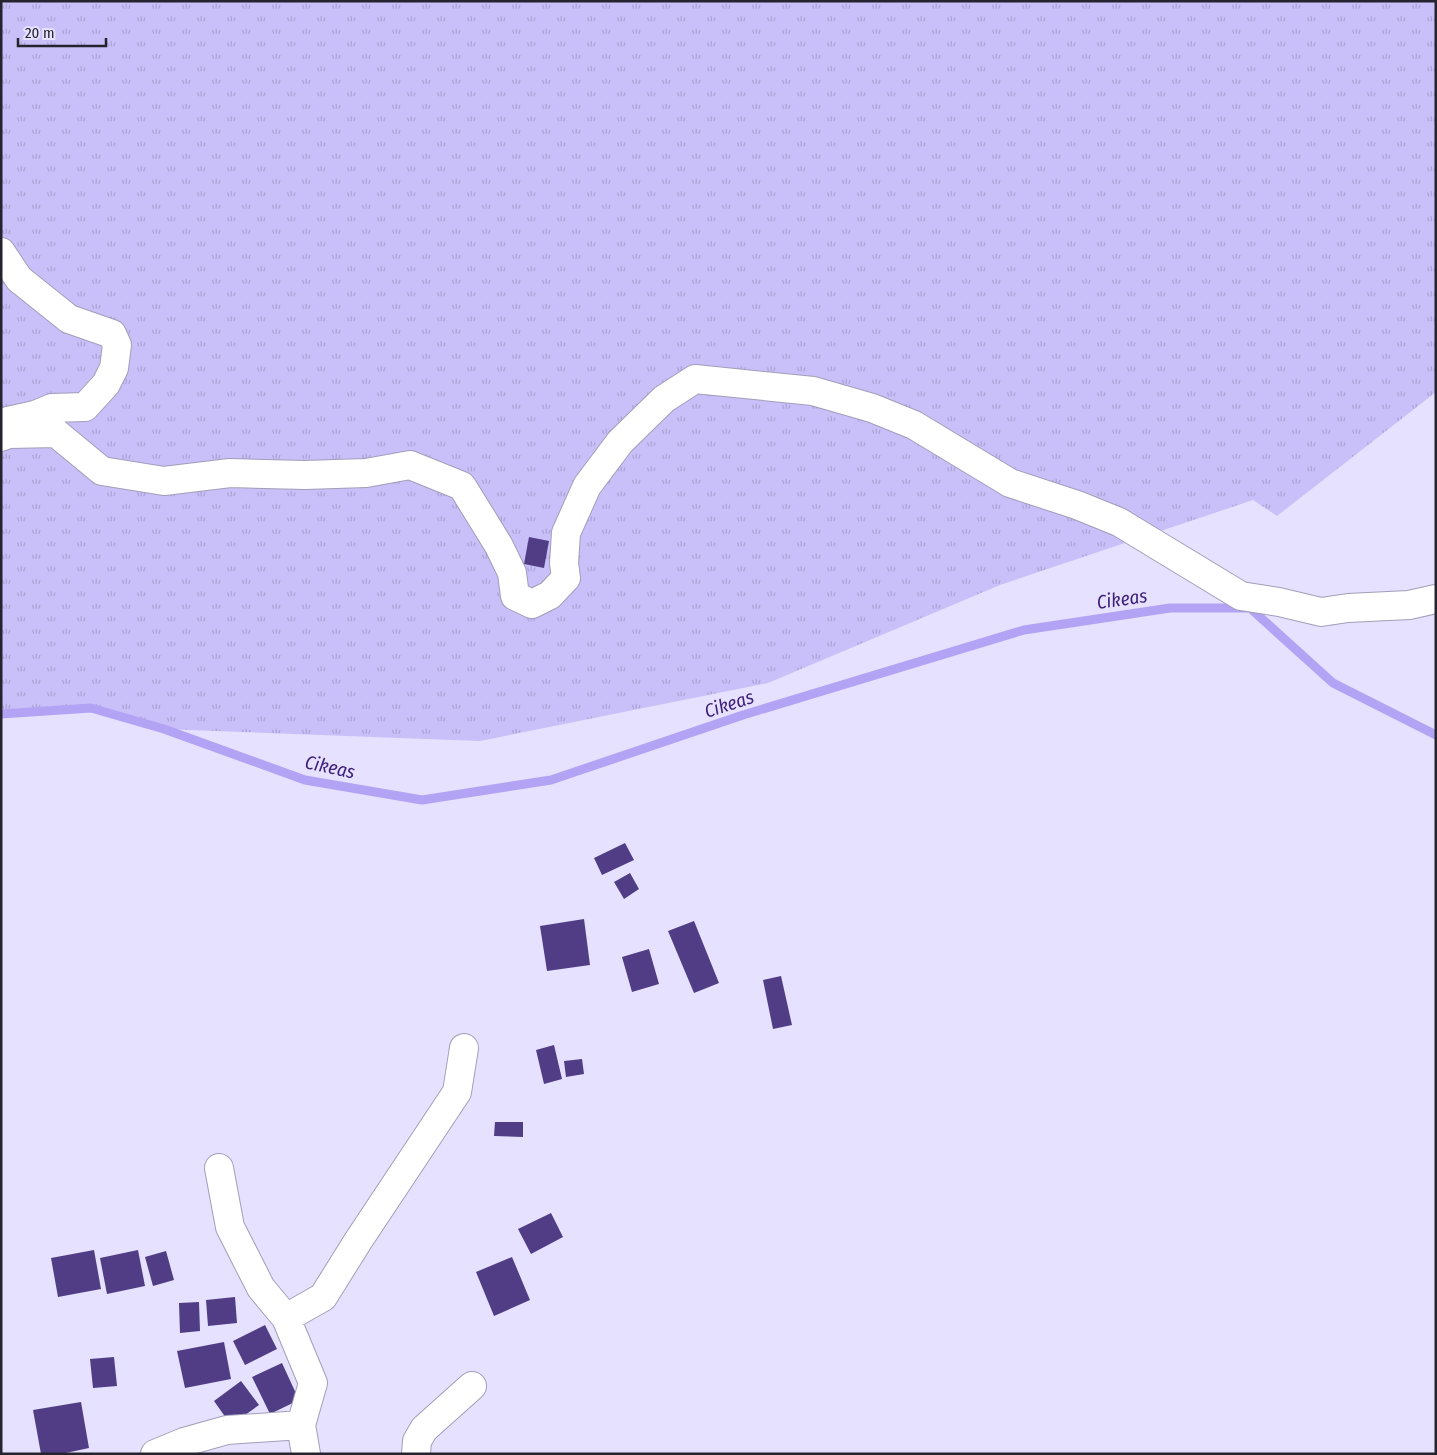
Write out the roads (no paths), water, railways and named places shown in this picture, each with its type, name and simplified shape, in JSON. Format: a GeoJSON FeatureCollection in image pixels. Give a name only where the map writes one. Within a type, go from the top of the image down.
{"type":"FeatureCollection","features":[{"type":"Feature","properties":{"kind":"street"},"geometry":{"type":"LineString","coordinates":[[1,252],[19,279],[69,319],[112,334],[117,345],[114,368],[106,384],[85,407],[52,408],[35,415],[8,421],[1,426]]}},
{"type":"Feature","properties":{"kind":"street"},"geometry":{"type":"LineString","coordinates":[[1,437],[9,434],[56,433],[102,472],[164,481],[230,473],[305,475],[366,473],[410,466],[462,486],[499,546],[512,573],[515,596],[532,604],[550,595],[566,578],[564,563],[566,533],[587,486],[620,442],[664,399],[695,379],[813,391],[850,401],[914,425],[1010,483],[1077,505],[1119,522],[1241,596],[1279,602],[1321,612],[1348,608],[1409,605],[1436,599]]}},
{"type":"Feature","properties":{"kind":"street"},"geometry":{"type":"LineString","coordinates":[[286,1318],[323,1297],[457,1092],[464,1048]]}},
{"type":"Feature","properties":{"kind":"street"},"geometry":{"type":"LineString","coordinates":[[219,1168],[230,1227],[261,1288],[286,1318],[313,1383],[301,1425],[306,1454]]}},
{"type":"Feature","properties":{"kind":"street"},"geometry":{"type":"LineString","coordinates":[[416,1454],[417,1441],[424,1429],[472,1386]]}},
{"type":"Feature","properties":{"kind":"street"},"geometry":{"type":"LineString","coordinates":[[155,1454],[184,1442],[227,1430],[301,1425]]}},
{"type":"Feature","properties":{"kind":"waterway","name":"Cikeas"},"geometry":{"type":"LineString","coordinates":[[1,714],[91,708],[164,729],[305,780],[422,800],[551,780],[743,715],[1024,630],[1170,608],[1250,608],[1333,683],[1436,735]]}}]}
